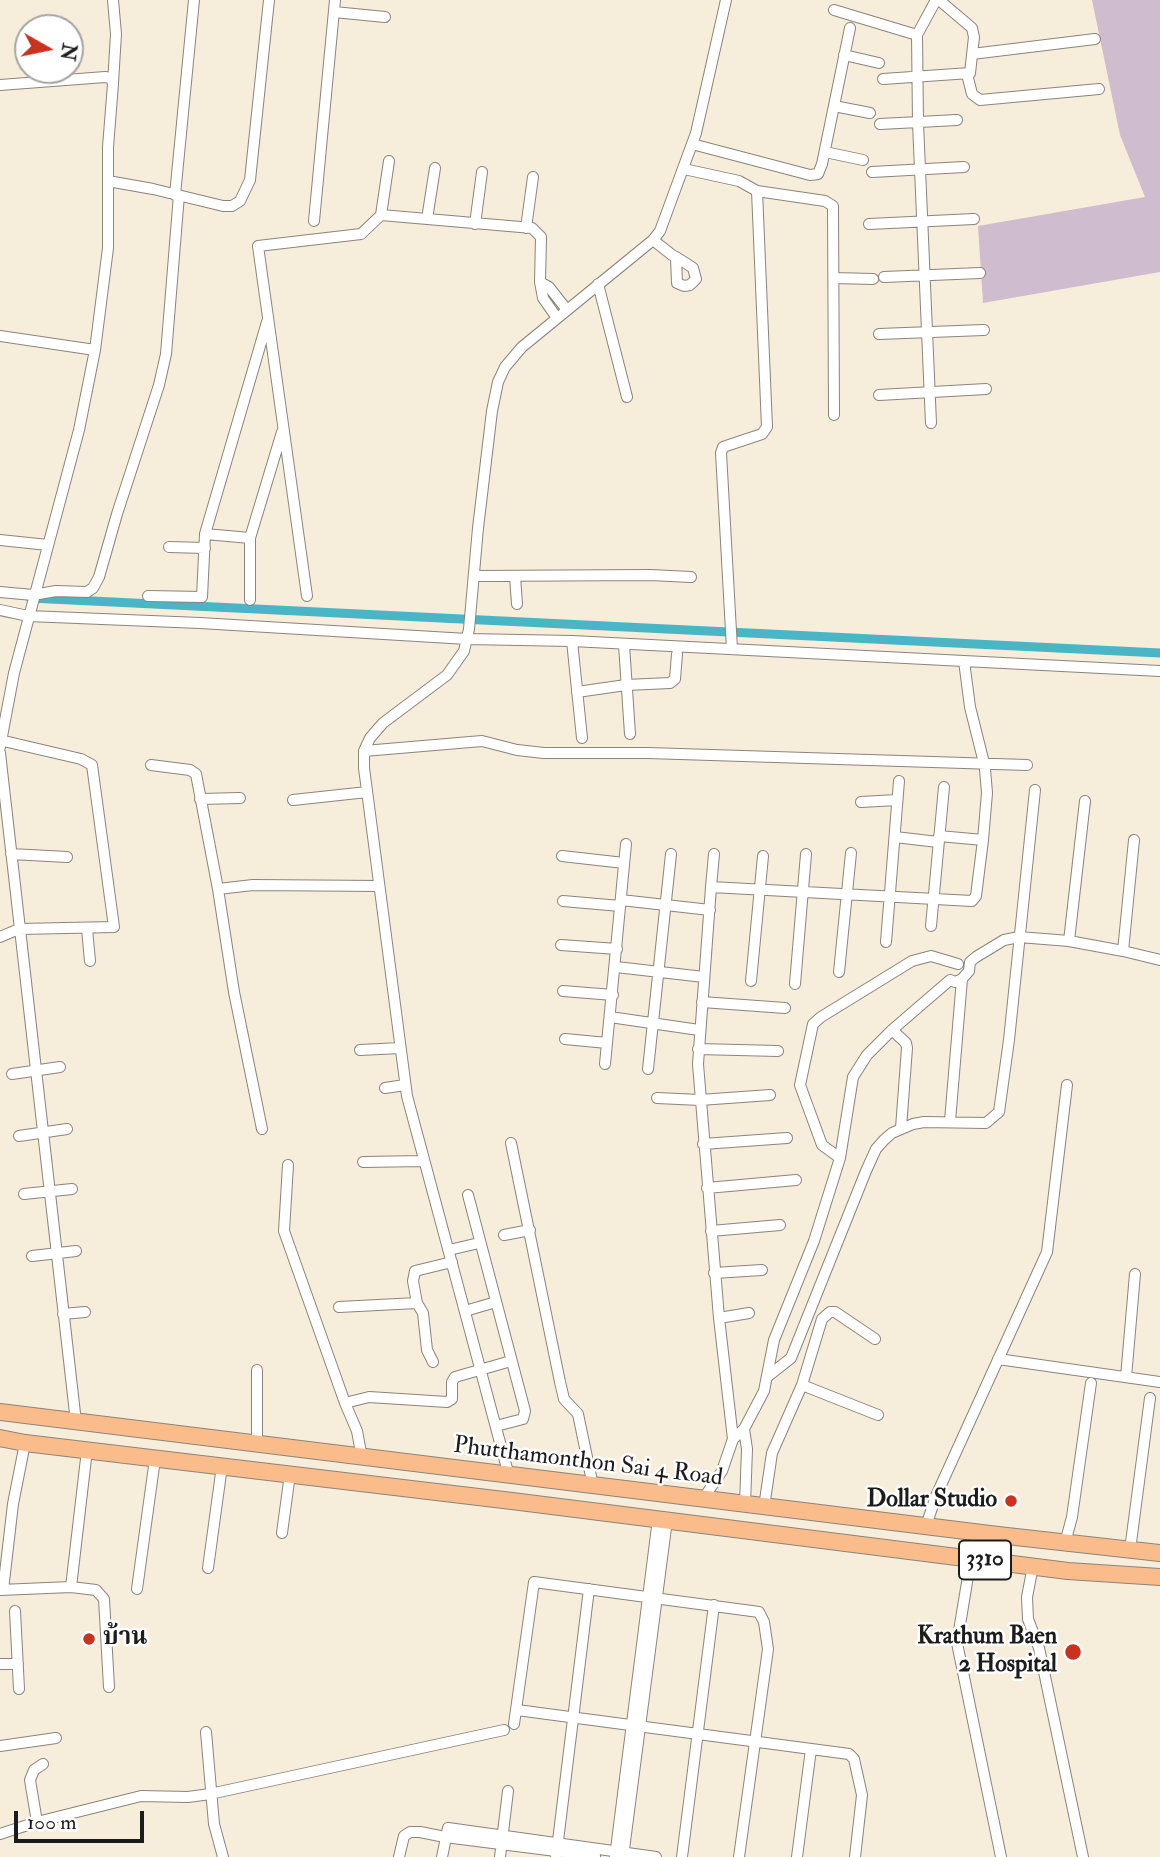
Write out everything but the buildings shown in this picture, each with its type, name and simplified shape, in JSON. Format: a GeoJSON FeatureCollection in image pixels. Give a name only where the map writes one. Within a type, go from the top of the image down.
{"type":"FeatureCollection","features":[{"type":"Feature","properties":{"kind":"main road","name":"Phutthamonthon Sai 4 Road"},"geometry":{"type":"LineString","coordinates":[[4,1412],[509,1476],[1160,1553]]}},
{"type":"Feature","properties":{"kind":"main road","name":"Phutthamonthon Sai 4 Road"},"geometry":{"type":"LineString","coordinates":[[0,1438],[22,1443],[1033,1566],[1160,1577]]}},
{"type":"Feature","properties":{"kind":"main road","name":"Phutthamonthon Sai 4 Road"},"geometry":{"type":"LineString","coordinates":[[0,1444],[22,1443]]}},
{"type":"Feature","properties":{"kind":"main road"},"geometry":{"type":"LineString","coordinates":[[772,1508],[805,1537]]}},
{"type":"Feature","properties":{"kind":"street"},"geometry":{"type":"LineString","coordinates":[[0,747],[33,596],[79,430],[95,350],[108,248],[108,147],[116,34],[113,0]]}},
{"type":"Feature","properties":{"kind":"street"},"geometry":{"type":"LineString","coordinates":[[0,592],[33,596],[56,591],[87,592],[100,577],[166,354],[194,0]]}},
{"type":"Feature","properties":{"kind":"street"},"geometry":{"type":"LineString","coordinates":[[108,181],[223,206],[232,206],[240,201],[250,180],[270,0]]}},
{"type":"Feature","properties":{"kind":"street"},"geometry":{"type":"LineString","coordinates":[[314,221],[335,0]]}},
{"type":"Feature","properties":{"kind":"street"},"geometry":{"type":"LineString","coordinates":[[509,1476],[423,1161],[405,1085],[363,768],[365,751],[370,738],[383,723],[453,668],[464,651],[469,629],[492,411],[498,382],[505,367],[522,347],[653,240],[663,225],[692,144],[726,0]]}},
{"type":"Feature","properties":{"kind":"street"},"geometry":{"type":"LineString","coordinates":[[883,79],[917,77],[967,74],[972,69],[972,28],[937,0],[916,35],[917,77],[918,123],[932,423]]}},
{"type":"Feature","properties":{"kind":"street"},"geometry":{"type":"LineString","coordinates":[[834,9],[916,35]]}},
{"type":"Feature","properties":{"kind":"street"},"geometry":{"type":"LineString","coordinates":[[334,12],[385,17]]}},
{"type":"Feature","properties":{"kind":"street"},"geometry":{"type":"LineString","coordinates":[[692,144],[810,175],[818,174],[821,171],[850,28]]}},
{"type":"Feature","properties":{"kind":"street"},"geometry":{"type":"LineString","coordinates":[[972,54],[1095,39]]}},
{"type":"Feature","properties":{"kind":"street"},"geometry":{"type":"LineString","coordinates":[[844,55],[879,63]]}},
{"type":"Feature","properties":{"kind":"street"},"geometry":{"type":"LineString","coordinates":[[967,74],[972,94],[980,100],[1099,89]]}},
{"type":"Feature","properties":{"kind":"street"},"geometry":{"type":"LineString","coordinates":[[0,85],[104,76],[111,78],[113,84]]}},
{"type":"Feature","properties":{"kind":"street"},"geometry":{"type":"LineString","coordinates":[[834,106],[870,114]]}},
{"type":"Feature","properties":{"kind":"street"},"geometry":{"type":"LineString","coordinates":[[880,124],[957,120]]}},
{"type":"Feature","properties":{"kind":"street"},"geometry":{"type":"LineString","coordinates":[[825,152],[863,160]]}},
{"type":"Feature","properties":{"kind":"street"},"geometry":{"type":"LineString","coordinates":[[307,596],[258,246],[361,234],[382,215],[389,161]]}},
{"type":"Feature","properties":{"kind":"street"},"geometry":{"type":"LineString","coordinates":[[427,219],[435,167]]}},
{"type":"Feature","properties":{"kind":"street"},"geometry":{"type":"LineString","coordinates":[[872,172],[964,167]]}},
{"type":"Feature","properties":{"kind":"street"},"geometry":{"type":"LineString","coordinates":[[684,169],[739,181],[757,191],[825,201],[833,206],[834,415]]}},
{"type":"Feature","properties":{"kind":"street"},"geometry":{"type":"LineString","coordinates":[[475,224],[482,172]]}},
{"type":"Feature","properties":{"kind":"street"},"geometry":{"type":"LineString","coordinates":[[526,228],[533,177]]}},
{"type":"Feature","properties":{"kind":"street"},"geometry":{"type":"LineString","coordinates":[[732,641],[721,453],[723,447],[730,443],[762,434],[767,427],[757,191]]}},
{"type":"Feature","properties":{"kind":"street"},"geometry":{"type":"LineString","coordinates":[[382,215],[526,228],[539,232],[543,298],[557,318]]}},
{"type":"Feature","properties":{"kind":"street"},"geometry":{"type":"LineString","coordinates":[[869,224],[974,219]]}},
{"type":"Feature","properties":{"kind":"street"},"geometry":{"type":"LineString","coordinates":[[653,240],[676,257]]}},
{"type":"Feature","properties":{"kind":"street"},"geometry":{"type":"LineString","coordinates":[[884,277],[980,273]]}},
{"type":"Feature","properties":{"kind":"street"},"geometry":{"type":"LineString","coordinates":[[834,278],[873,279]]}},
{"type":"Feature","properties":{"kind":"street"},"geometry":{"type":"LineString","coordinates":[[540,282],[549,287],[567,310]]}},
{"type":"Feature","properties":{"kind":"street"},"geometry":{"type":"LineString","coordinates":[[598,284],[626,397]]}},
{"type":"Feature","properties":{"kind":"street"},"geometry":{"type":"LineString","coordinates":[[148,596],[202,597],[205,534],[268,318]]}},
{"type":"Feature","properties":{"kind":"street"},"geometry":{"type":"LineString","coordinates":[[879,334],[984,330]]}},
{"type":"Feature","properties":{"kind":"street"},"geometry":{"type":"LineString","coordinates":[[0,336],[95,350]]}},
{"type":"Feature","properties":{"kind":"street"},"geometry":{"type":"LineString","coordinates":[[879,395],[986,389]]}},
{"type":"Feature","properties":{"kind":"street"},"geometry":{"type":"LineString","coordinates":[[250,600],[250,538],[284,429]]}},
{"type":"Feature","properties":{"kind":"street"},"geometry":{"type":"LineString","coordinates":[[205,534],[250,538]]}},
{"type":"Feature","properties":{"kind":"street"},"geometry":{"type":"LineString","coordinates":[[0,540],[48,545]]}},
{"type":"Feature","properties":{"kind":"street"},"geometry":{"type":"LineString","coordinates":[[169,547],[205,548]]}},
{"type":"Feature","properties":{"kind":"street"},"geometry":{"type":"LineString","coordinates":[[474,576],[691,577]]}},
{"type":"Feature","properties":{"kind":"street"},"geometry":{"type":"LineString","coordinates":[[515,576],[517,604]]}},
{"type":"Feature","properties":{"kind":"street"},"geometry":{"type":"LineString","coordinates":[[0,610],[237,625],[469,629],[624,645],[732,641],[964,661],[1160,671]]}},
{"type":"Feature","properties":{"kind":"street"},"geometry":{"type":"LineString","coordinates":[[572,641],[582,738]]}},
{"type":"Feature","properties":{"kind":"street"},"geometry":{"type":"LineString","coordinates":[[624,645],[630,734]]}},
{"type":"Feature","properties":{"kind":"street"},"geometry":{"type":"LineString","coordinates":[[577,692],[626,685],[670,683],[676,679],[677,654]]}},
{"type":"Feature","properties":{"kind":"street"},"geometry":{"type":"LineString","coordinates":[[711,887],[890,895],[962,902],[975,898],[987,793],[985,766],[976,740],[964,661]]}},
{"type":"Feature","properties":{"kind":"street"},"geometry":{"type":"LineString","coordinates":[[0,740],[81,759],[92,765],[114,927],[19,929],[0,937]]}},
{"type":"Feature","properties":{"kind":"street"},"geometry":{"type":"LineString","coordinates":[[365,751],[482,741],[544,754],[648,753],[985,766],[1027,765]]}},
{"type":"Feature","properties":{"kind":"street"},"geometry":{"type":"LineString","coordinates":[[0,753],[7,848],[19,929],[76,1422]]}},
{"type":"Feature","properties":{"kind":"street"},"geometry":{"type":"LineString","coordinates":[[151,765],[193,771],[218,889],[234,992],[262,1129]]}},
{"type":"Feature","properties":{"kind":"street"},"geometry":{"type":"LineString","coordinates":[[886,942],[899,781]]}},
{"type":"Feature","properties":{"kind":"street"},"geometry":{"type":"LineString","coordinates":[[931,926],[944,787]]}},
{"type":"Feature","properties":{"kind":"street"},"geometry":{"type":"LineString","coordinates":[[767,1377],[791,1358],[876,1149],[901,1128],[924,1122],[986,1123],[999,1112],[1035,790]]}},
{"type":"Feature","properties":{"kind":"street"},"geometry":{"type":"LineString","coordinates":[[293,800],[367,792]]}},
{"type":"Feature","properties":{"kind":"street"},"geometry":{"type":"LineString","coordinates":[[200,799],[240,798]]}},
{"type":"Feature","properties":{"kind":"street"},"geometry":{"type":"LineString","coordinates":[[861,802],[897,800]]}},
{"type":"Feature","properties":{"kind":"street"},"geometry":{"type":"LineString","coordinates":[[1069,942],[1085,801]]}},
{"type":"Feature","properties":{"kind":"street"},"geometry":{"type":"LineString","coordinates":[[895,837],[983,840]]}},
{"type":"Feature","properties":{"kind":"street"},"geometry":{"type":"LineString","coordinates":[[1123,951],[1134,840]]}},
{"type":"Feature","properties":{"kind":"street"},"geometry":{"type":"LineString","coordinates":[[605,1064],[626,844]]}},
{"type":"Feature","properties":{"kind":"street"},"geometry":{"type":"LineString","coordinates":[[7,848],[66,858]]}},
{"type":"Feature","properties":{"kind":"street"},"geometry":{"type":"LineString","coordinates":[[839,972],[851,853]]}},
{"type":"Feature","properties":{"kind":"street"},"geometry":{"type":"LineString","coordinates":[[648,1069],[671,854]]}},
{"type":"Feature","properties":{"kind":"street"},"geometry":{"type":"LineString","coordinates":[[703,1499],[722,1471],[733,1439],[714,1273],[699,1100],[699,1030],[714,854]]}},
{"type":"Feature","properties":{"kind":"street"},"geometry":{"type":"LineString","coordinates":[[794,984],[806,854]]}},
{"type":"Feature","properties":{"kind":"street"},"geometry":{"type":"LineString","coordinates":[[562,856],[624,863]]}},
{"type":"Feature","properties":{"kind":"street"},"geometry":{"type":"LineString","coordinates":[[751,981],[763,856]]}},
{"type":"Feature","properties":{"kind":"street"},"geometry":{"type":"LineString","coordinates":[[218,889],[253,886],[379,886]]}},
{"type":"Feature","properties":{"kind":"street"},"geometry":{"type":"LineString","coordinates":[[564,901],[665,905],[710,910]]}},
{"type":"Feature","properties":{"kind":"street"},"geometry":{"type":"LineString","coordinates":[[87,929],[90,961]]}},
{"type":"Feature","properties":{"kind":"street"},"geometry":{"type":"LineString","coordinates":[[840,1158],[830,1153],[822,1144],[800,1085],[813,1024],[821,1017],[912,961],[931,956],[958,964],[970,962],[995,944],[1019,937],[1069,942],[1160,960]]}},
{"type":"Feature","properties":{"kind":"street"},"geometry":{"type":"LineString","coordinates":[[561,945],[617,949]]}},
{"type":"Feature","properties":{"kind":"street"},"geometry":{"type":"LineString","coordinates":[[950,981],[962,979],[969,971],[970,962]]}},
{"type":"Feature","properties":{"kind":"street"},"geometry":{"type":"LineString","coordinates":[[733,1439],[744,1429],[758,1406],[774,1340],[814,1241],[840,1158],[853,1077],[867,1055],[892,1030],[950,981],[951,971],[958,964]]}},
{"type":"Feature","properties":{"kind":"street"},"geometry":{"type":"LineString","coordinates":[[616,967],[704,976]]}},
{"type":"Feature","properties":{"kind":"street"},"geometry":{"type":"LineString","coordinates":[[950,1122],[962,979]]}},
{"type":"Feature","properties":{"kind":"street"},"geometry":{"type":"LineString","coordinates":[[563,991],[613,995]]}},
{"type":"Feature","properties":{"kind":"street"},"geometry":{"type":"LineString","coordinates":[[702,1002],[785,1008]]}},
{"type":"Feature","properties":{"kind":"street"},"geometry":{"type":"LineString","coordinates":[[610,1017],[699,1030]]}},
{"type":"Feature","properties":{"kind":"street"},"geometry":{"type":"LineString","coordinates":[[892,1030],[906,1043],[907,1048],[901,1128]]}},
{"type":"Feature","properties":{"kind":"street"},"geometry":{"type":"LineString","coordinates":[[565,1039],[607,1043]]}},
{"type":"Feature","properties":{"kind":"street"},"geometry":{"type":"LineString","coordinates":[[360,1050],[400,1048]]}},
{"type":"Feature","properties":{"kind":"street"},"geometry":{"type":"LineString","coordinates":[[698,1049],[778,1051]]}},
{"type":"Feature","properties":{"kind":"street"},"geometry":{"type":"LineString","coordinates":[[12,1074],[60,1067]]}},
{"type":"Feature","properties":{"kind":"street"},"geometry":{"type":"LineString","coordinates":[[385,1088],[405,1085]]}},
{"type":"Feature","properties":{"kind":"street"},"geometry":{"type":"LineString","coordinates":[[926,1526],[936,1496],[1047,1252],[1067,1085]]}},
{"type":"Feature","properties":{"kind":"street"},"geometry":{"type":"LineString","coordinates":[[657,1098],[699,1100],[770,1095]]}},
{"type":"Feature","properties":{"kind":"street"},"geometry":{"type":"LineString","coordinates":[[19,1136],[67,1129]]}},
{"type":"Feature","properties":{"kind":"street"},"geometry":{"type":"LineString","coordinates":[[703,1144],[787,1138]]}},
{"type":"Feature","properties":{"kind":"street"},"geometry":{"type":"LineString","coordinates":[[511,1143],[564,1399],[578,1414],[593,1486]]}},
{"type":"Feature","properties":{"kind":"street"},"geometry":{"type":"LineString","coordinates":[[363,1162],[423,1161]]}},
{"type":"Feature","properties":{"kind":"street"},"geometry":{"type":"LineString","coordinates":[[288,1165],[284,1231],[357,1431],[362,1458]]}},
{"type":"Feature","properties":{"kind":"street"},"geometry":{"type":"LineString","coordinates":[[707,1188],[796,1180]]}},
{"type":"Feature","properties":{"kind":"street"},"geometry":{"type":"LineString","coordinates":[[24,1194],[72,1189]]}},
{"type":"Feature","properties":{"kind":"street"},"geometry":{"type":"LineString","coordinates":[[468,1195],[525,1416],[519,1421],[496,1426]]}},
{"type":"Feature","properties":{"kind":"street"},"geometry":{"type":"LineString","coordinates":[[710,1231],[780,1225]]}},
{"type":"Feature","properties":{"kind":"street"},"geometry":{"type":"LineString","coordinates":[[504,1235],[530,1230]]}},
{"type":"Feature","properties":{"kind":"street"},"geometry":{"type":"LineString","coordinates":[[449,1250],[479,1243]]}},
{"type":"Feature","properties":{"kind":"street"},"geometry":{"type":"LineString","coordinates":[[32,1256],[76,1251]]}},
{"type":"Feature","properties":{"kind":"street"},"geometry":{"type":"LineString","coordinates":[[433,1362],[427,1350],[423,1313],[417,1303],[413,1281],[415,1271],[452,1262]]}},
{"type":"Feature","properties":{"kind":"street"},"geometry":{"type":"LineString","coordinates":[[714,1273],[762,1270]]}},
{"type":"Feature","properties":{"kind":"street"},"geometry":{"type":"LineString","coordinates":[[1126,1377],[1135,1274]]}},
{"type":"Feature","properties":{"kind":"street"},"geometry":{"type":"LineString","coordinates":[[465,1311],[496,1302]]}},
{"type":"Feature","properties":{"kind":"street"},"geometry":{"type":"LineString","coordinates":[[339,1307],[417,1303]]}},
{"type":"Feature","properties":{"kind":"street"},"geometry":{"type":"LineString","coordinates":[[63,1314],[85,1312]]}},
{"type":"Feature","properties":{"kind":"street"},"geometry":{"type":"LineString","coordinates":[[772,1508],[772,1453],[802,1385],[825,1314],[830,1312],[841,1315],[875,1339]]}},
{"type":"Feature","properties":{"kind":"street"},"geometry":{"type":"LineString","coordinates":[[719,1318],[749,1314]]}},
{"type":"Feature","properties":{"kind":"street"},"geometry":{"type":"LineString","coordinates":[[998,1359],[1160,1382]]}},
{"type":"Feature","properties":{"kind":"street"},"geometry":{"type":"LineString","coordinates":[[345,1402],[369,1397],[447,1402],[453,1397],[453,1379],[511,1361]]}},
{"type":"Feature","properties":{"kind":"street"},"geometry":{"type":"LineString","coordinates":[[257,1370],[257,1445]]}},
{"type":"Feature","properties":{"kind":"street"},"geometry":{"type":"LineString","coordinates":[[1066,1542],[1091,1383]]}},
{"type":"Feature","properties":{"kind":"street"},"geometry":{"type":"LineString","coordinates":[[802,1385],[878,1415]]}},
{"type":"Feature","properties":{"kind":"street"},"geometry":{"type":"LineString","coordinates":[[1130,1550],[1150,1398]]}},
{"type":"Feature","properties":{"kind":"street"},"geometry":{"type":"LineString","coordinates":[[744,1429],[747,1449],[745,1504]]}},
{"type":"Feature","properties":{"kind":"street"},"geometry":{"type":"LineString","coordinates":[[22,1443],[1,1590],[71,1587],[96,1590],[104,1599],[109,1687]]}},
{"type":"Feature","properties":{"kind":"street"},"geometry":{"type":"LineString","coordinates":[[71,1587],[87,1450]]}},
{"type":"Feature","properties":{"kind":"street"},"geometry":{"type":"LineString","coordinates":[[137,1590],[155,1459]]}},
{"type":"Feature","properties":{"kind":"street"},"geometry":{"type":"LineString","coordinates":[[208,1567],[222,1466]]}},
{"type":"Feature","properties":{"kind":"street"},"geometry":{"type":"LineString","coordinates":[[282,1533],[289,1474]]}},
{"type":"Feature","properties":{"kind":"street"},"geometry":{"type":"LineString","coordinates":[[616,1855],[663,1520]]}},
{"type":"Feature","properties":{"kind":"street"},"geometry":{"type":"LineString","coordinates":[[971,1558],[957,1643],[1001,1857]]}},
{"type":"Feature","properties":{"kind":"street"},"geometry":{"type":"LineString","coordinates":[[1033,1566],[1027,1597],[1028,1619],[1039,1648],[1083,1857]]}},
{"type":"Feature","properties":{"kind":"street"},"geometry":{"type":"LineString","coordinates":[[514,1724],[534,1582],[714,1605],[755,1611],[762,1615],[768,1649],[738,1857]]}},
{"type":"Feature","properties":{"kind":"street"},"geometry":{"type":"LineString","coordinates":[[557,1851],[589,1589]]}},
{"type":"Feature","properties":{"kind":"street"},"geometry":{"type":"LineString","coordinates":[[682,1857],[714,1605]]}},
{"type":"Feature","properties":{"kind":"street"},"geometry":{"type":"LineString","coordinates":[[15,1611],[19,1689]]}},
{"type":"Feature","properties":{"kind":"street"},"geometry":{"type":"LineString","coordinates":[[0,1664],[18,1664]]}},
{"type":"Feature","properties":{"kind":"street"},"geometry":{"type":"LineString","coordinates":[[517,1710],[849,1754],[854,1759],[862,1795],[855,1857]]}},
{"type":"Feature","properties":{"kind":"street"},"geometry":{"type":"LineString","coordinates":[[0,1834],[141,1796],[188,1797],[210,1794],[504,1730]]}},
{"type":"Feature","properties":{"kind":"street"},"geometry":{"type":"LineString","coordinates":[[206,1732],[216,1839],[223,1857]]}},
{"type":"Feature","properties":{"kind":"street"},"geometry":{"type":"LineString","coordinates":[[0,1745],[56,1738]]}},
{"type":"Feature","properties":{"kind":"street"},"geometry":{"type":"LineString","coordinates":[[797,1857],[811,1749]]}},
{"type":"Feature","properties":{"kind":"street"},"geometry":{"type":"LineString","coordinates":[[37,1822],[30,1780],[34,1770],[43,1764]]}},
{"type":"Feature","properties":{"kind":"street"},"geometry":{"type":"LineString","coordinates":[[500,1857],[508,1791]]}},
{"type":"Feature","properties":{"kind":"street"},"geometry":{"type":"LineString","coordinates":[[442,1857],[448,1828],[557,1851],[656,1857]]}},
{"type":"Feature","properties":{"kind":"street"},"geometry":{"type":"LineString","coordinates":[[399,1857],[404,1836],[410,1832],[445,1837]]}},
{"type":"Feature","properties":{"kind":"shaded area"},"geometry":{"type":"Polygon","coordinates":[[[1092,0],[1160,0],[1160,272],[983,303],[978,226],[1145,197],[1120,135],[1092,0]]]}},
{"type":"Feature","properties":{"kind":"waterway"},"geometry":{"type":"LineString","coordinates":[[30,598],[1160,653]]}},
{"type":"Feature","properties":{"kind":"place","name":"Dollar Studio"},"geometry":{"type":"Point","coordinates":[1011,1501]}},
{"type":"Feature","properties":{"kind":"place","name":"บ้าน"},"geometry":{"type":"Point","coordinates":[89,1639]}},
{"type":"Feature","properties":{"kind":"place","name":"Krathum Baen 2 Hospital"},"geometry":{"type":"Point","coordinates":[1073,1652]}}]}
